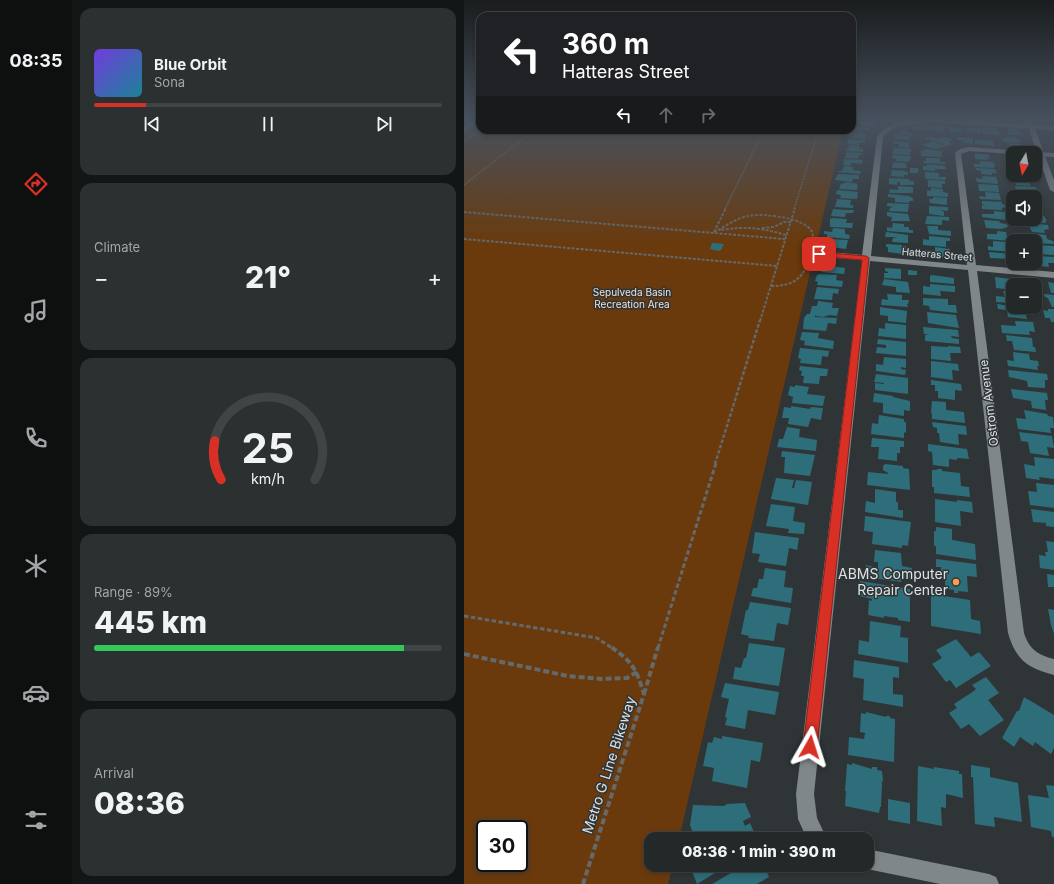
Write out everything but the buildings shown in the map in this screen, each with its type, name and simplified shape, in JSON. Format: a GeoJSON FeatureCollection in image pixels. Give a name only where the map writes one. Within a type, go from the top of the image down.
{"type":"FeatureCollection","features":[{"type":"Feature","properties":{"kind":"street"},"geometry":{"type":"LineString","coordinates":[[814,832],[808,819],[805,794],[877,162]]}},
{"type":"Feature","properties":{"kind":"street","name":"Ostrom Avenue"},"geometry":{"type":"LineString","coordinates":[[959,162],[1013,598],[1015,629],[1019,644],[1026,655],[1044,665],[1054,667]]}},
{"type":"Feature","properties":{"kind":"street"},"geometry":{"type":"LineString","coordinates":[[1042,163],[1054,190]]}},
{"type":"Feature","properties":{"kind":"street","name":"Hatteras Street"},"geometry":{"type":"LineString","coordinates":[[819,254],[1054,275]]}},
{"type":"Feature","properties":{"kind":"street"},"geometry":{"type":"LineString","coordinates":[[874,860],[989,884]]}},
{"type":"Feature","properties":{"kind":"path"},"geometry":{"type":"LineString","coordinates":[[464,185],[493,162]]}},
{"type":"Feature","properties":{"kind":"path"},"geometry":{"type":"LineString","coordinates":[[714,233],[748,162]]}},
{"type":"Feature","properties":{"kind":"path"},"geometry":{"type":"LineString","coordinates":[[644,694],[809,162]]}},
{"type":"Feature","properties":{"kind":"path"},"geometry":{"type":"LineString","coordinates":[[464,212],[785,239]]}},
{"type":"Feature","properties":{"kind":"path"},"geometry":{"type":"LineString","coordinates":[[714,233],[740,219],[754,214],[772,215],[804,225],[811,229],[813,242],[807,269],[799,279],[784,286],[771,286]]}},
{"type":"Feature","properties":{"kind":"path"},"geometry":{"type":"LineString","coordinates":[[718,230],[774,227],[790,221]]}},
{"type":"Feature","properties":{"kind":"path"},"geometry":{"type":"LineString","coordinates":[[760,228],[786,235]]}},
{"type":"Feature","properties":{"kind":"path"},"geometry":{"type":"LineString","coordinates":[[464,239],[777,266]]}},
{"type":"Feature","properties":{"kind":"path","name":"Metro G Line Bikeway"},"geometry":{"type":"LineString","coordinates":[[464,616],[597,638],[624,656],[637,672],[644,694],[583,884]]}},
{"type":"Feature","properties":{"kind":"path"},"geometry":{"type":"LineString","coordinates":[[464,654],[568,676],[602,679],[627,678],[637,672]]}},
{"type":"Feature","properties":{"kind":"green space","name":"Sepulveda Basin Recreation Area"},"geometry":{"type":"Polygon","coordinates":[[[464,162],[836,162],[681,832],[644,832],[644,872],[671,872],[668,884],[464,884],[464,162]]]}},
{"type":"Feature","properties":{"kind":"place","name":"ABMS Computer Repair Center"},"geometry":{"type":"Point","coordinates":[956,582]}},
{"type":"Feature","properties":{"kind":"route"},"geometry":{"type":"LineString","coordinates":[[810,747],[866,258],[819,254]]}}]}
